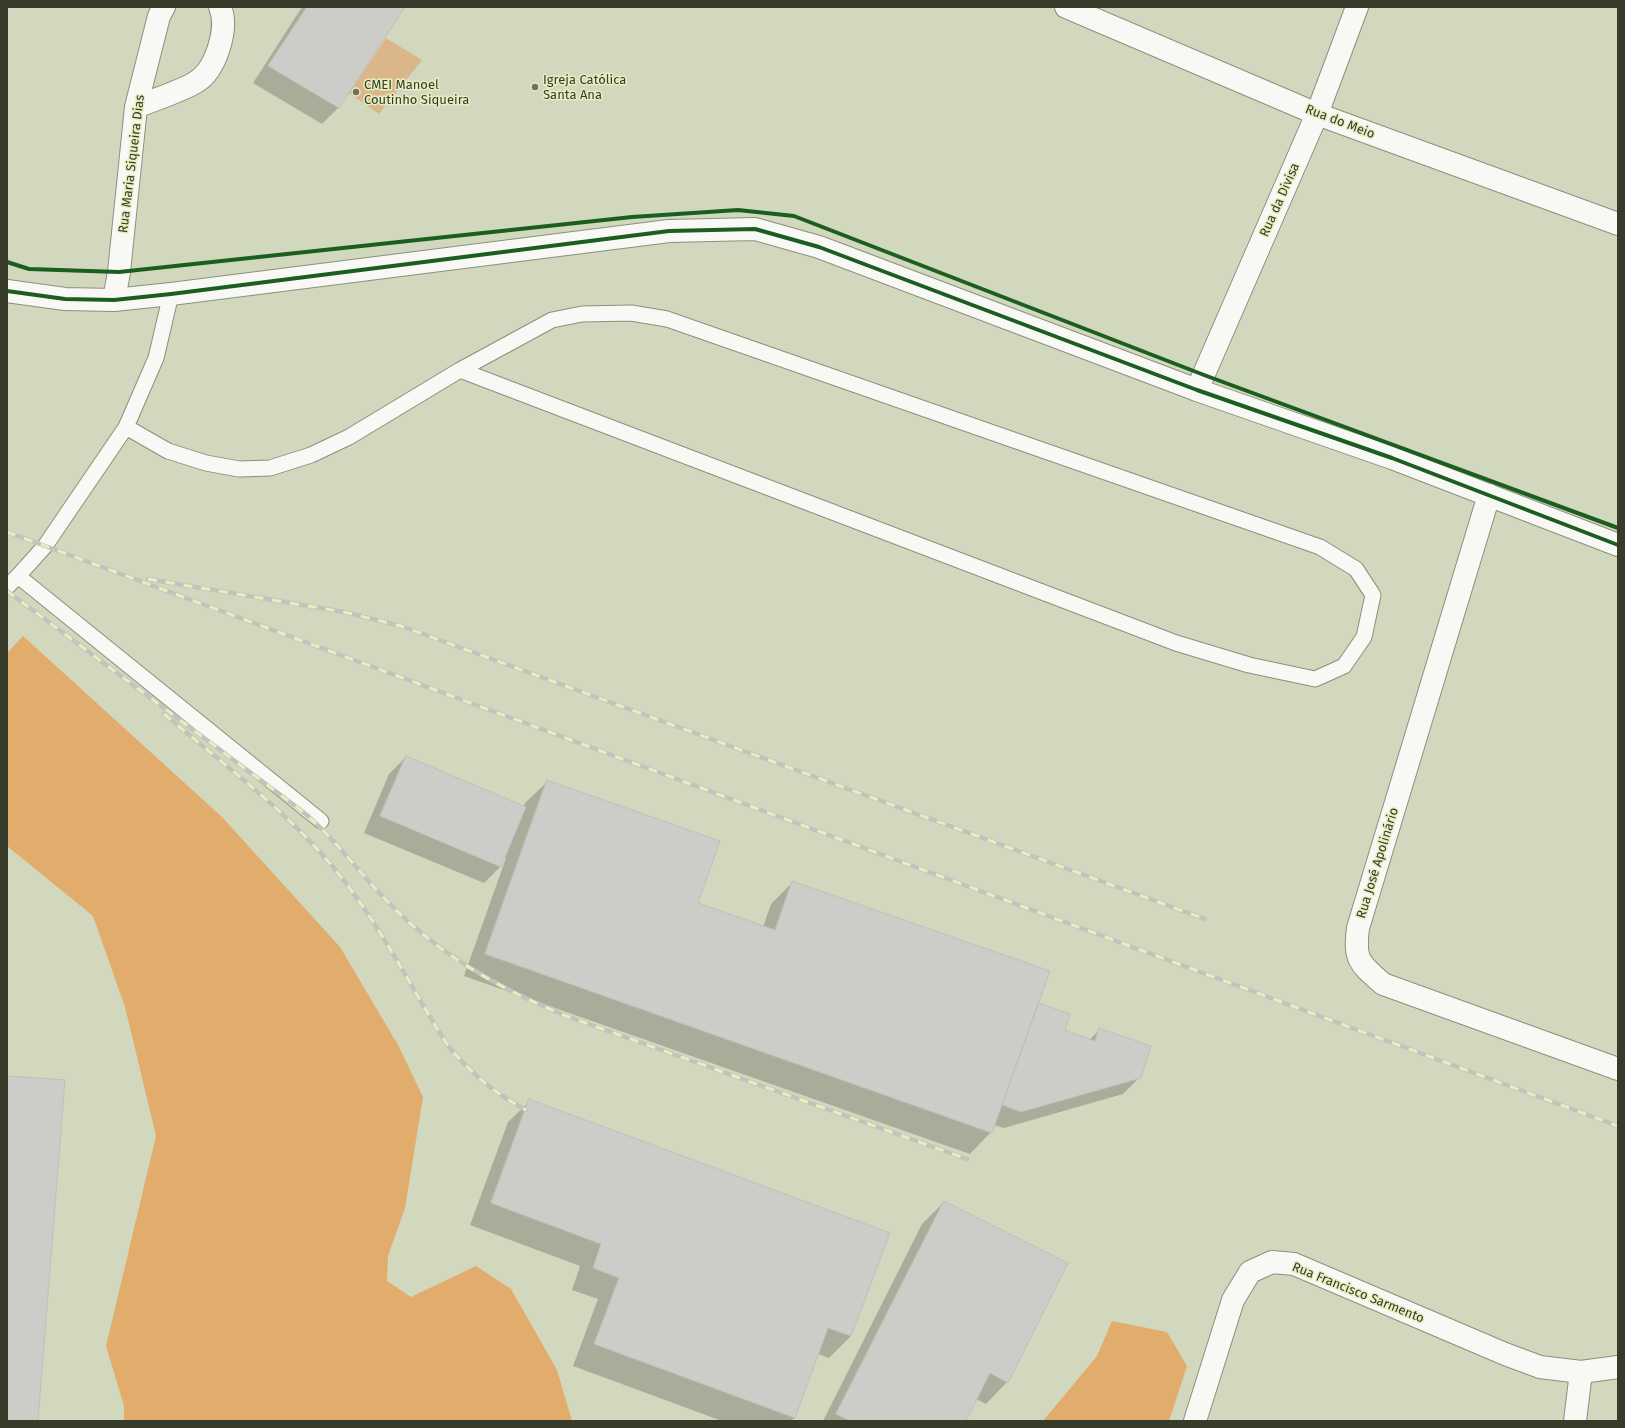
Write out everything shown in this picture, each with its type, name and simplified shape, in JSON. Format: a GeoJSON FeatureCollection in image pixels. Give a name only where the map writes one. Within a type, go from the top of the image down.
{"type":"FeatureCollection","features":[{"type":"Feature","properties":{"kind":"street","name":"Rua Maria Siqueira Dias"},"geometry":{"type":"LineString","coordinates":[[114,300],[120,264],[136,107],[159,16],[164,7]]}},
{"type":"Feature","properties":{"kind":"street"},"geometry":{"type":"LineString","coordinates":[[136,107],[197,82],[212,66],[222,38],[224,15],[220,7]]}},
{"type":"Feature","properties":{"kind":"street","name":"Rua do Meio"},"geometry":{"type":"LineString","coordinates":[[1066,7],[1317,114],[1618,224]]}},
{"type":"Feature","properties":{"kind":"street","name":"Rua da Divisa"},"geometry":{"type":"LineString","coordinates":[[1197,390],[1317,114],[1357,7]]}},
{"type":"Feature","properties":{"kind":"street"},"geometry":{"type":"LineString","coordinates":[[7,291],[65,299],[114,300],[669,231],[755,229],[819,247],[1197,390],[1392,458],[1618,545]]}},
{"type":"Feature","properties":{"kind":"street","name":"Rua José Apolinário"},"geometry":{"type":"LineString","coordinates":[[1490,495],[1358,928],[1356,949],[1364,967],[1383,984],[1618,1069]]}},
{"type":"Feature","properties":{"kind":"street","name":"Rua Francisco Sarmento"},"geometry":{"type":"LineString","coordinates":[[1195,1421],[1233,1300],[1250,1272],[1272,1262],[1294,1264],[1505,1354],[1540,1367],[1581,1372],[1618,1367]]}},
{"type":"Feature","properties":{"kind":"street"},"geometry":{"type":"LineString","coordinates":[[1575,1421],[1581,1372]]}},
{"type":"Feature","properties":{"kind":"lane"},"geometry":{"type":"LineString","coordinates":[[7,587],[44,546],[126,427],[156,358],[171,294]]}},
{"type":"Feature","properties":{"kind":"lane"},"geometry":{"type":"LineString","coordinates":[[126,427],[168,451],[206,462],[239,468],[270,468],[311,455],[349,437],[460,370],[552,320],[582,314],[630,313],[667,319],[1320,547],[1356,569],[1373,595],[1364,637],[1344,666],[1315,679],[1249,665],[1176,643],[460,370]]}},
{"type":"Feature","properties":{"kind":"lane"},"geometry":{"type":"LineString","coordinates":[[18,576],[321,821]]}},
{"type":"Feature","properties":{"kind":"shaded area"},"geometry":{"type":"Polygon","coordinates":[[[386,38],[422,60],[379,114],[349,93],[386,38]]]}},
{"type":"Feature","properties":{"kind":"shaded area"},"geometry":{"type":"Polygon","coordinates":[[[23,636],[222,817],[340,947],[398,1045],[423,1097],[405,1208],[388,1256],[387,1281],[411,1297],[476,1266],[511,1289],[557,1370],[572,1421],[124,1421],[124,1406],[106,1346],[156,1136],[125,1007],[93,916],[7,846],[7,653],[23,636]]]}},
{"type":"Feature","properties":{"kind":"shaded area"},"geometry":{"type":"Polygon","coordinates":[[[1112,1321],[1167,1332],[1187,1366],[1169,1421],[1043,1421],[1097,1356],[1112,1321]]]}},
{"type":"Feature","properties":{"kind":"building"},"geometry":{"type":"Polygon","coordinates":[[[307,7],[405,7],[339,108],[268,66],[307,7]]]}},
{"type":"Feature","properties":{"kind":"building"},"geometry":{"type":"Polygon","coordinates":[[[406,756],[526,807],[501,867],[380,816],[406,756]]]}},
{"type":"Feature","properties":{"kind":"building"},"geometry":{"type":"Polygon","coordinates":[[[547,780],[720,841],[698,903],[775,930],[792,881],[1050,971],[992,1133],[485,954],[547,780]]]}},
{"type":"Feature","properties":{"kind":"building"},"geometry":{"type":"Polygon","coordinates":[[[1039,1003],[1070,1014],[1065,1030],[1095,1041],[1099,1028],[1151,1046],[1141,1078],[1021,1112],[1002,1105],[1039,1003]]]}},
{"type":"Feature","properties":{"kind":"building"},"geometry":{"type":"Polygon","coordinates":[[[7,1076],[65,1080],[38,1421],[7,1421],[7,1076]]]}},
{"type":"Feature","properties":{"kind":"building"},"geometry":{"type":"Polygon","coordinates":[[[529,1099],[890,1233],[851,1336],[828,1328],[795,1418],[594,1344],[619,1278],[593,1268],[601,1244],[491,1203],[529,1099]]]}},
{"type":"Feature","properties":{"kind":"building"},"geometry":{"type":"Polygon","coordinates":[[[944,1201],[1068,1263],[1008,1383],[990,1373],[966,1421],[850,1421],[836,1414],[944,1201]]]}},
{"type":"Feature","properties":{"kind":"railway"},"geometry":{"type":"LineString","coordinates":[[7,532],[1618,1126]]}},
{"type":"Feature","properties":{"kind":"railway"},"geometry":{"type":"LineString","coordinates":[[148,579],[344,612],[401,626],[1205,919]]}},
{"type":"Feature","properties":{"kind":"railway"},"geometry":{"type":"LineString","coordinates":[[7,591],[302,811],[326,833],[392,906],[411,924],[431,941],[473,970],[519,995],[566,1016],[967,1159]]}},
{"type":"Feature","properties":{"kind":"railway"},"geometry":{"type":"LineString","coordinates":[[164,714],[237,774],[285,816],[307,838],[348,886],[362,905],[448,1046],[484,1082],[526,1110]]}},
{"type":"Feature","properties":{"kind":"cycle path"},"geometry":{"type":"LineString","coordinates":[[7,262],[29,269],[119,272],[632,217],[738,210],[794,216],[1204,375],[1618,528]]}},
{"type":"Feature","properties":{"kind":"cycle path"},"geometry":{"type":"LineString","coordinates":[[7,291],[65,299],[114,300],[669,231],[755,229],[819,247],[1197,390],[1392,458],[1618,545]]}},
{"type":"Feature","properties":{"kind":"place","name":"Igreja Católica Santa Ana"},"geometry":{"type":"Point","coordinates":[535,87]}},
{"type":"Feature","properties":{"kind":"place","name":"CMEI Manoel Coutinho Siqueira"},"geometry":{"type":"Point","coordinates":[356,92]}}]}
